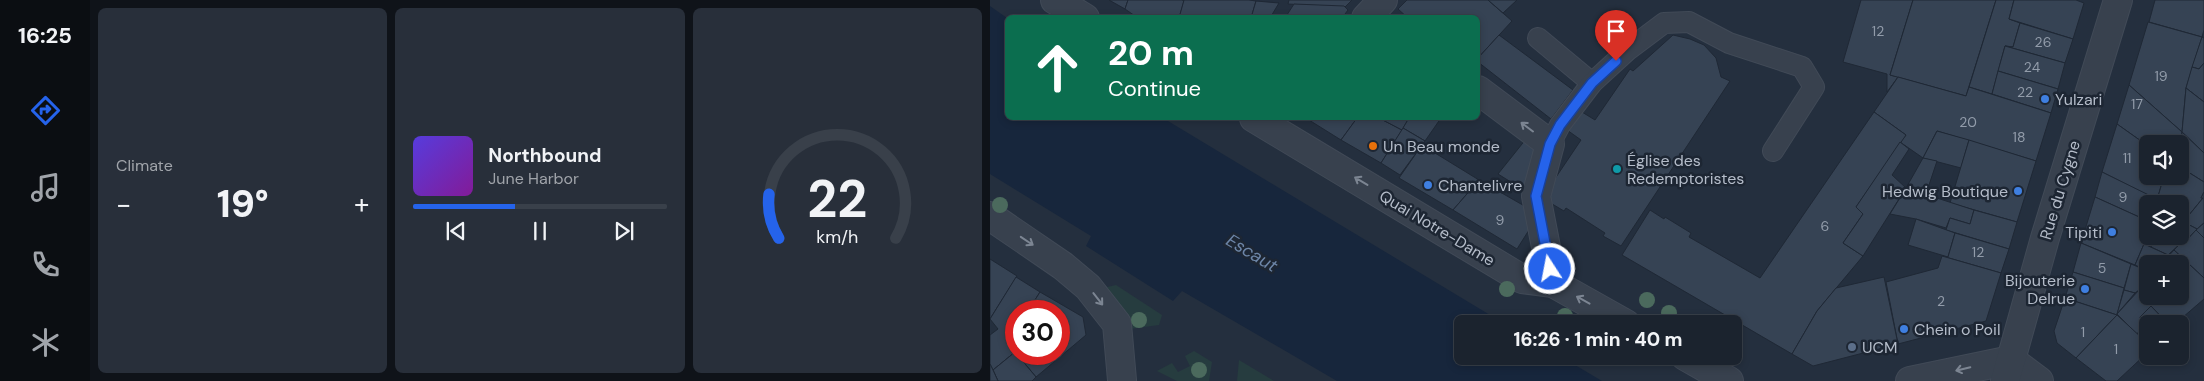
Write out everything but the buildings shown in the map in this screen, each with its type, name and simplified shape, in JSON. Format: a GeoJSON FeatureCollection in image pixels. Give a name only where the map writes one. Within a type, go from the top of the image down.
{"type":"FeatureCollection","features":[{"type":"Feature","properties":{"kind":"street"},"geometry":{"type":"LineString","coordinates":[[1055,0],[1080,15]]}},
{"type":"Feature","properties":{"kind":"street","name":"Rue du Cygne"},"geometry":{"type":"LineString","coordinates":[[2008,370],[2045,238],[2118,0]]}},
{"type":"Feature","properties":{"kind":"street"},"geometry":{"type":"LineString","coordinates":[[1480,92],[1550,144],[1536,196],[1553,283]]}},
{"type":"Feature","properties":{"kind":"street","name":"Quai Notre-Dame"},"geometry":{"type":"LineString","coordinates":[[1263,120],[1284,125],[1522,279],[1553,283],[1610,315]]}},
{"type":"Feature","properties":{"kind":"street"},"geometry":{"type":"LineString","coordinates":[[990,216],[1063,266],[1088,287],[1117,324],[1128,381]]}},
{"type":"Feature","properties":{"kind":"street"},"geometry":{"type":"LineString","coordinates":[[1701,365],[1729,381]]}},
{"type":"Feature","properties":{"kind":"street"},"geometry":{"type":"LineString","coordinates":[[1910,381],[2008,370],[2039,381]]}},
{"type":"Feature","properties":{"kind":"lane"},"geometry":{"type":"LineString","coordinates":[[1550,144],[1560,125],[1592,83],[1628,50],[1664,23],[1689,22],[1729,43],[1802,67],[1814,87],[1773,151]]}},
{"type":"Feature","properties":{"kind":"lane"},"geometry":{"type":"LineString","coordinates":[[1538,38],[1592,83]]}},
{"type":"Feature","properties":{"kind":"green space"},"geometry":{"type":"Polygon","coordinates":[[[1116,285],[1162,315],[1159,325],[1130,329],[1123,309],[1103,288],[1116,285]]]}},
{"type":"Feature","properties":{"kind":"green space"},"geometry":{"type":"Polygon","coordinates":[[[1194,351],[1212,362],[1209,381],[1177,381],[1157,371],[1172,363],[1178,372],[1190,366],[1185,356],[1194,351]]]}},
{"type":"Feature","properties":{"kind":"green space"},"geometry":{"type":"Polygon","coordinates":[[[1239,360],[1274,381],[1237,381],[1239,360]]]}},
{"type":"Feature","properties":{"kind":"water","name":"Escaut"},"geometry":{"type":"Polygon","coordinates":[[[990,6],[1005,17],[1005,120],[1166,120],[1490,315],[1454,315],[1454,365],[1575,365],[1602,381],[1337,381],[1182,291],[1173,301],[1086,246],[1091,236],[990,174],[990,6]]]}},
{"type":"Feature","properties":{"kind":"place","name":"Yulzari"},"geometry":{"type":"Point","coordinates":[2045,99]}},
{"type":"Feature","properties":{"kind":"place","name":"Un Beau monde"},"geometry":{"type":"Point","coordinates":[1373,146]}},
{"type":"Feature","properties":{"kind":"place","name":"Église des Redemptoristes"},"geometry":{"type":"Point","coordinates":[1617,169]}},
{"type":"Feature","properties":{"kind":"place","name":"Chantelivre"},"geometry":{"type":"Point","coordinates":[1428,185]}},
{"type":"Feature","properties":{"kind":"place","name":"Hedwig Boutique"},"geometry":{"type":"Point","coordinates":[2018,191]}},
{"type":"Feature","properties":{"kind":"place","name":"Tipiti"},"geometry":{"type":"Point","coordinates":[2112,232]}},
{"type":"Feature","properties":{"kind":"place","name":"Bijouterie Delrue"},"geometry":{"type":"Point","coordinates":[2085,289]}},
{"type":"Feature","properties":{"kind":"place","name":"Chein o Poil"},"geometry":{"type":"Point","coordinates":[1904,329]}},
{"type":"Feature","properties":{"kind":"place","name":"UCM"},"geometry":{"type":"Point","coordinates":[1852,347]}},
{"type":"Feature","properties":{"kind":"route"},"geometry":{"type":"LineString","coordinates":[[1550,269],[1536,196],[1550,144],[1560,125],[1592,83],[1616,61]]}}]}
